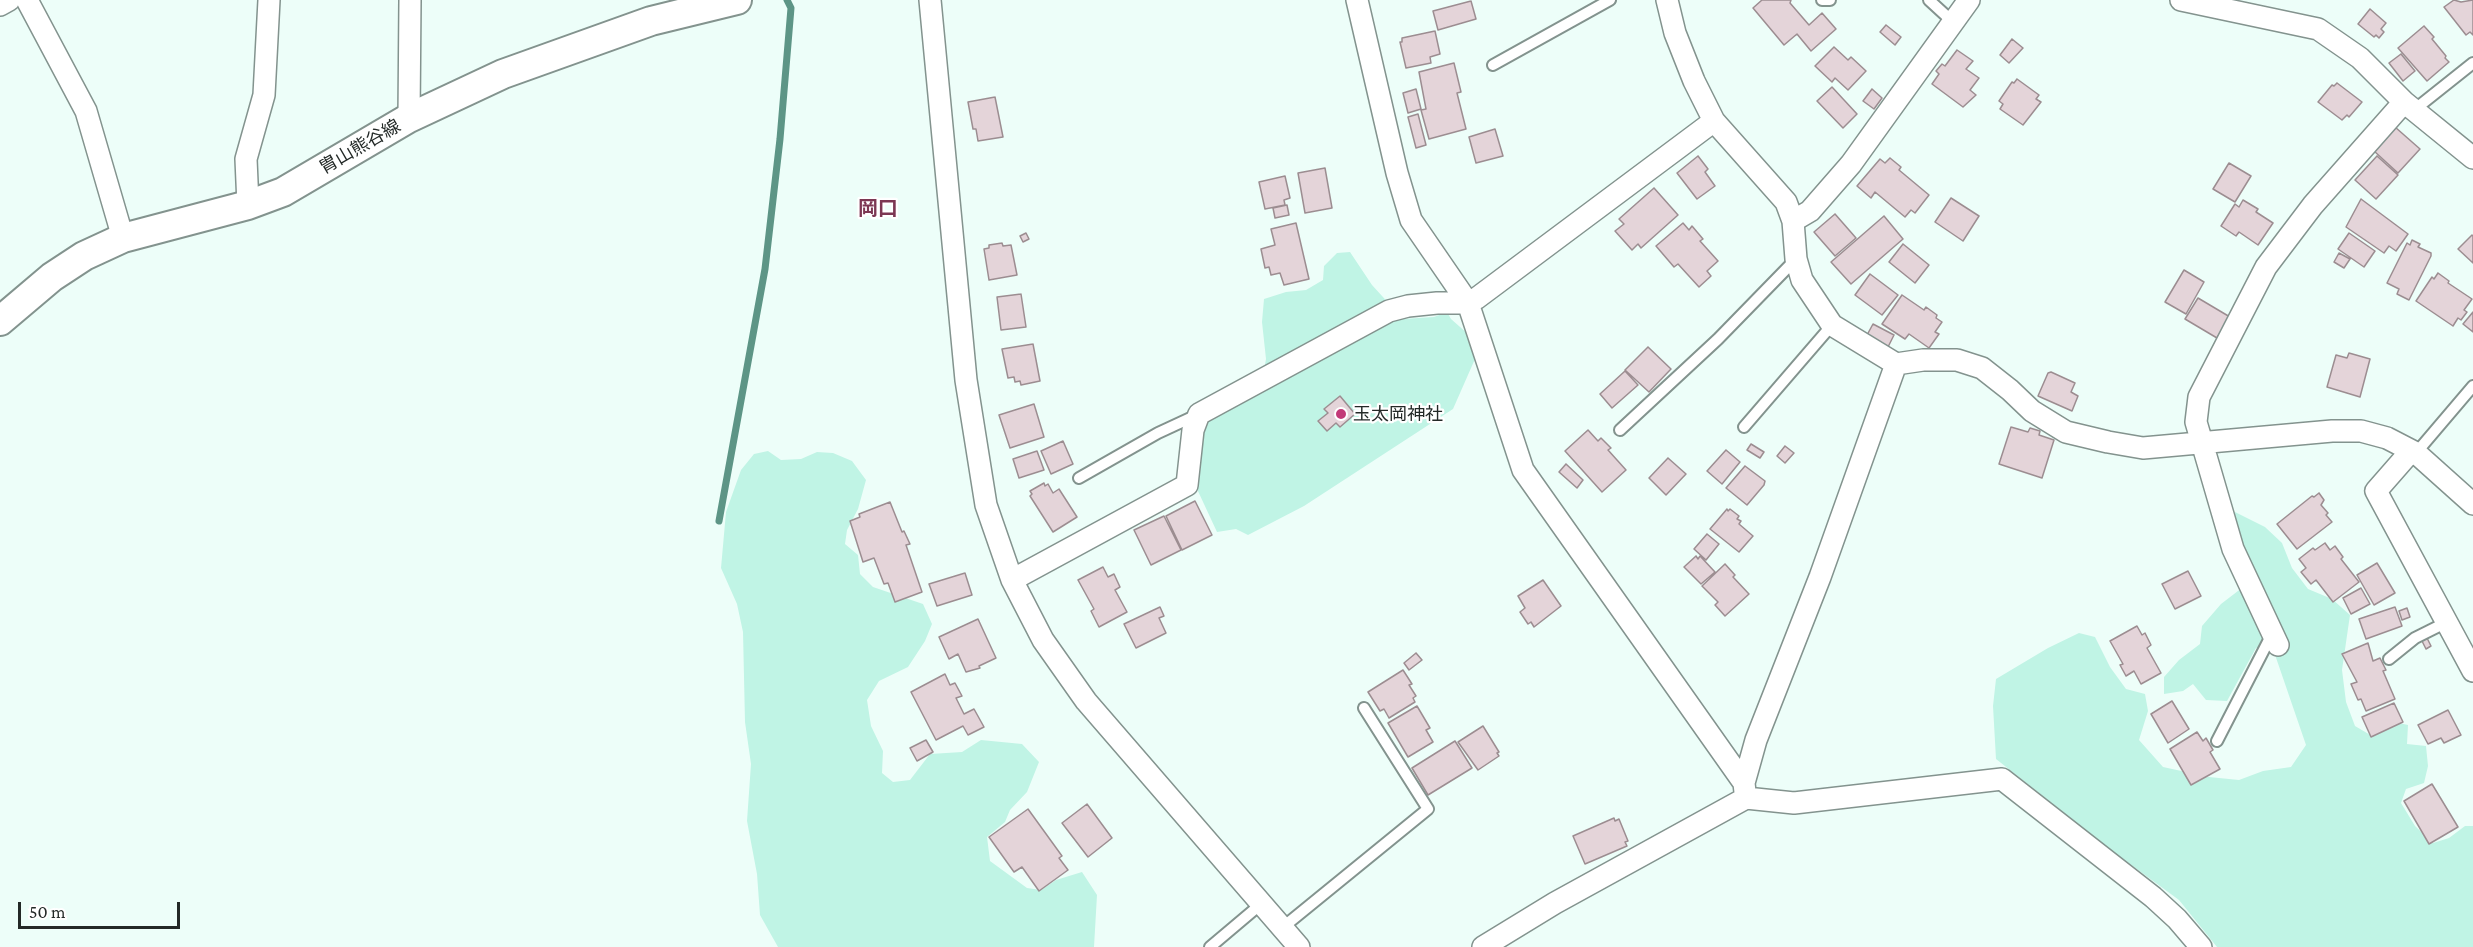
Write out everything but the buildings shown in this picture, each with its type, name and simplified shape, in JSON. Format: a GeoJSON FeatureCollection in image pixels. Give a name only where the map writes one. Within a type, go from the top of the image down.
{"type":"FeatureCollection","features":[{"type":"Feature","properties":{"kind":"main road","name":"胄山熊谷線"},"geometry":{"type":"LineString","coordinates":[[0,321],[52,277],[84,256],[123,238],[248,205],[283,192],[409,118],[502,74],[651,21],[737,0]]}},
{"type":"Feature","properties":{"kind":"street"},"geometry":{"type":"LineString","coordinates":[[0,5],[9,0]]}},
{"type":"Feature","properties":{"kind":"street"},"geometry":{"type":"LineString","coordinates":[[27,0],[86,111],[123,238]]}},
{"type":"Feature","properties":{"kind":"street"},"geometry":{"type":"LineString","coordinates":[[248,205],[246,159],[264,95],[269,0]]}},
{"type":"Feature","properties":{"kind":"street"},"geometry":{"type":"LineString","coordinates":[[409,118],[410,0]]}},
{"type":"Feature","properties":{"kind":"street"},"geometry":{"type":"LineString","coordinates":[[930,0],[966,380],[986,505],[1012,580],[1043,640],[1086,701],[1299,947]]}},
{"type":"Feature","properties":{"kind":"street"},"geometry":{"type":"LineString","coordinates":[[1357,0],[1397,173],[1411,220],[1468,303],[1523,470],[1745,791],[1794,803],[2002,780],[2153,897],[2177,919],[2201,947]]}},
{"type":"Feature","properties":{"kind":"street"},"geometry":{"type":"LineString","coordinates":[[1667,0],[1675,33],[1694,81],[1714,121],[1786,202],[1793,220],[1796,259],[1802,280],[1832,325],[1896,364],[1923,360],[1957,360],[1982,368],[2032,411],[2066,432],[2144,448],[2332,431],[2361,431],[2387,438],[2414,452],[2473,504]]}},
{"type":"Feature","properties":{"kind":"street"},"geometry":{"type":"LineString","coordinates":[[1793,220],[1810,211],[1851,164],[1969,0]]}},
{"type":"Feature","properties":{"kind":"street"},"geometry":{"type":"LineString","coordinates":[[2181,0],[2318,29],[2360,58],[2409,106],[2473,158]]}},
{"type":"Feature","properties":{"kind":"street"},"geometry":{"type":"LineString","coordinates":[[2275,639],[2233,549],[2196,422],[2199,397],[2265,267],[2313,205],[2409,106]]}},
{"type":"Feature","properties":{"kind":"street"},"geometry":{"type":"LineString","coordinates":[[1012,580],[1187,485],[1193,430],[1199,414],[1389,311],[1428,304],[1468,303],[1714,121]]}},
{"type":"Feature","properties":{"kind":"street"},"geometry":{"type":"LineString","coordinates":[[1483,947],[1745,791],[1756,740],[1820,577],[1896,364]]}},
{"type":"Feature","properties":{"kind":"street"},"geometry":{"type":"LineString","coordinates":[[2414,452],[2376,491],[2473,671]]}},
{"type":"Feature","properties":{"kind":"lane"},"geometry":{"type":"LineString","coordinates":[[1493,64],[1610,0]]}},
{"type":"Feature","properties":{"kind":"lane"},"geometry":{"type":"LineString","coordinates":[[1822,0],[1830,0]]}},
{"type":"Feature","properties":{"kind":"lane"},"geometry":{"type":"LineString","coordinates":[[1929,0],[1953,22]]}},
{"type":"Feature","properties":{"kind":"lane"},"geometry":{"type":"LineString","coordinates":[[2409,106],[2473,63]]}},
{"type":"Feature","properties":{"kind":"lane"},"geometry":{"type":"LineString","coordinates":[[1620,430],[1718,339],[1796,259]]}},
{"type":"Feature","properties":{"kind":"lane"},"geometry":{"type":"LineString","coordinates":[[1744,427],[1832,325]]}},
{"type":"Feature","properties":{"kind":"lane"},"geometry":{"type":"LineString","coordinates":[[2414,452],[2473,386]]}},
{"type":"Feature","properties":{"kind":"lane"},"geometry":{"type":"LineString","coordinates":[[1079,478],[1158,433],[1199,414]]}},
{"type":"Feature","properties":{"kind":"lane"},"geometry":{"type":"LineString","coordinates":[[2389,659],[2415,638],[2446,622]]}},
{"type":"Feature","properties":{"kind":"lane"},"geometry":{"type":"LineString","coordinates":[[2217,741],[2275,639]]}},
{"type":"Feature","properties":{"kind":"lane"},"geometry":{"type":"LineString","coordinates":[[1282,928],[1428,809],[1364,708]]}},
{"type":"Feature","properties":{"kind":"lane"},"geometry":{"type":"LineString","coordinates":[[1210,947],[1261,904]]}},
{"type":"Feature","properties":{"kind":"green space"},"geometry":{"type":"Polygon","coordinates":[[[1350,252],[1372,285],[1403,319],[1434,317],[1447,312],[1451,319],[1468,334],[1475,359],[1453,409],[1304,506],[1248,535],[1236,529],[1217,532],[1197,489],[1205,424],[1261,387],[1266,359],[1262,322],[1264,299],[1286,292],[1306,290],[1323,280],[1324,266],[1337,253],[1350,252]]]}},
{"type":"Feature","properties":{"kind":"green space"},"geometry":{"type":"Polygon","coordinates":[[[768,451],[781,460],[801,459],[817,452],[833,453],[852,461],[866,480],[858,509],[847,530],[845,544],[858,555],[860,574],[873,587],[923,604],[932,624],[925,641],[908,667],[879,681],[867,700],[871,726],[883,751],[882,773],[893,782],[910,780],[930,754],[962,752],[981,740],[1022,744],[1039,762],[1027,792],[1010,810],[1005,822],[987,837],[990,861],[1027,888],[1041,890],[1056,880],[1082,872],[1097,895],[1094,947],[778,947],[760,915],[757,874],[747,821],[751,764],[745,722],[743,632],[737,604],[721,568],[726,512],[741,470],[754,454],[768,451]]]}},
{"type":"Feature","properties":{"kind":"green space"},"geometry":{"type":"Polygon","coordinates":[[[2235,512],[2265,527],[2282,543],[2292,568],[2308,589],[2332,599],[2350,615],[2342,670],[2346,702],[2355,726],[2372,736],[2390,721],[2408,725],[2407,744],[2426,746],[2428,766],[2424,783],[2406,789],[2401,803],[2415,826],[2433,843],[2449,838],[2465,826],[2473,826],[2473,947],[2217,947],[2179,900],[2115,853],[1996,759],[1993,706],[1996,679],[2048,648],[2079,633],[2095,637],[2110,667],[2126,689],[2145,694],[2148,711],[2139,740],[2163,767],[2209,777],[2239,780],[2263,771],[2291,767],[2306,745],[2272,646],[2256,648],[2227,701],[2206,700],[2193,684],[2183,691],[2164,694],[2164,677],[2179,660],[2200,644],[2202,626],[2221,604],[2251,581],[2232,522],[2235,512]]]}},
{"type":"Feature","properties":{"kind":"waterway"},"geometry":{"type":"LineString","coordinates":[[719,521],[765,269],[780,139],[791,8],[787,0]]}},
{"type":"Feature","properties":{"kind":"place","name":"玉太岡神社"},"geometry":{"type":"Point","coordinates":[1341,414]}},
{"type":"Feature","properties":{"kind":"district","name":"岡口"},"geometry":{"type":"Point","coordinates":[878,209]}}]}
